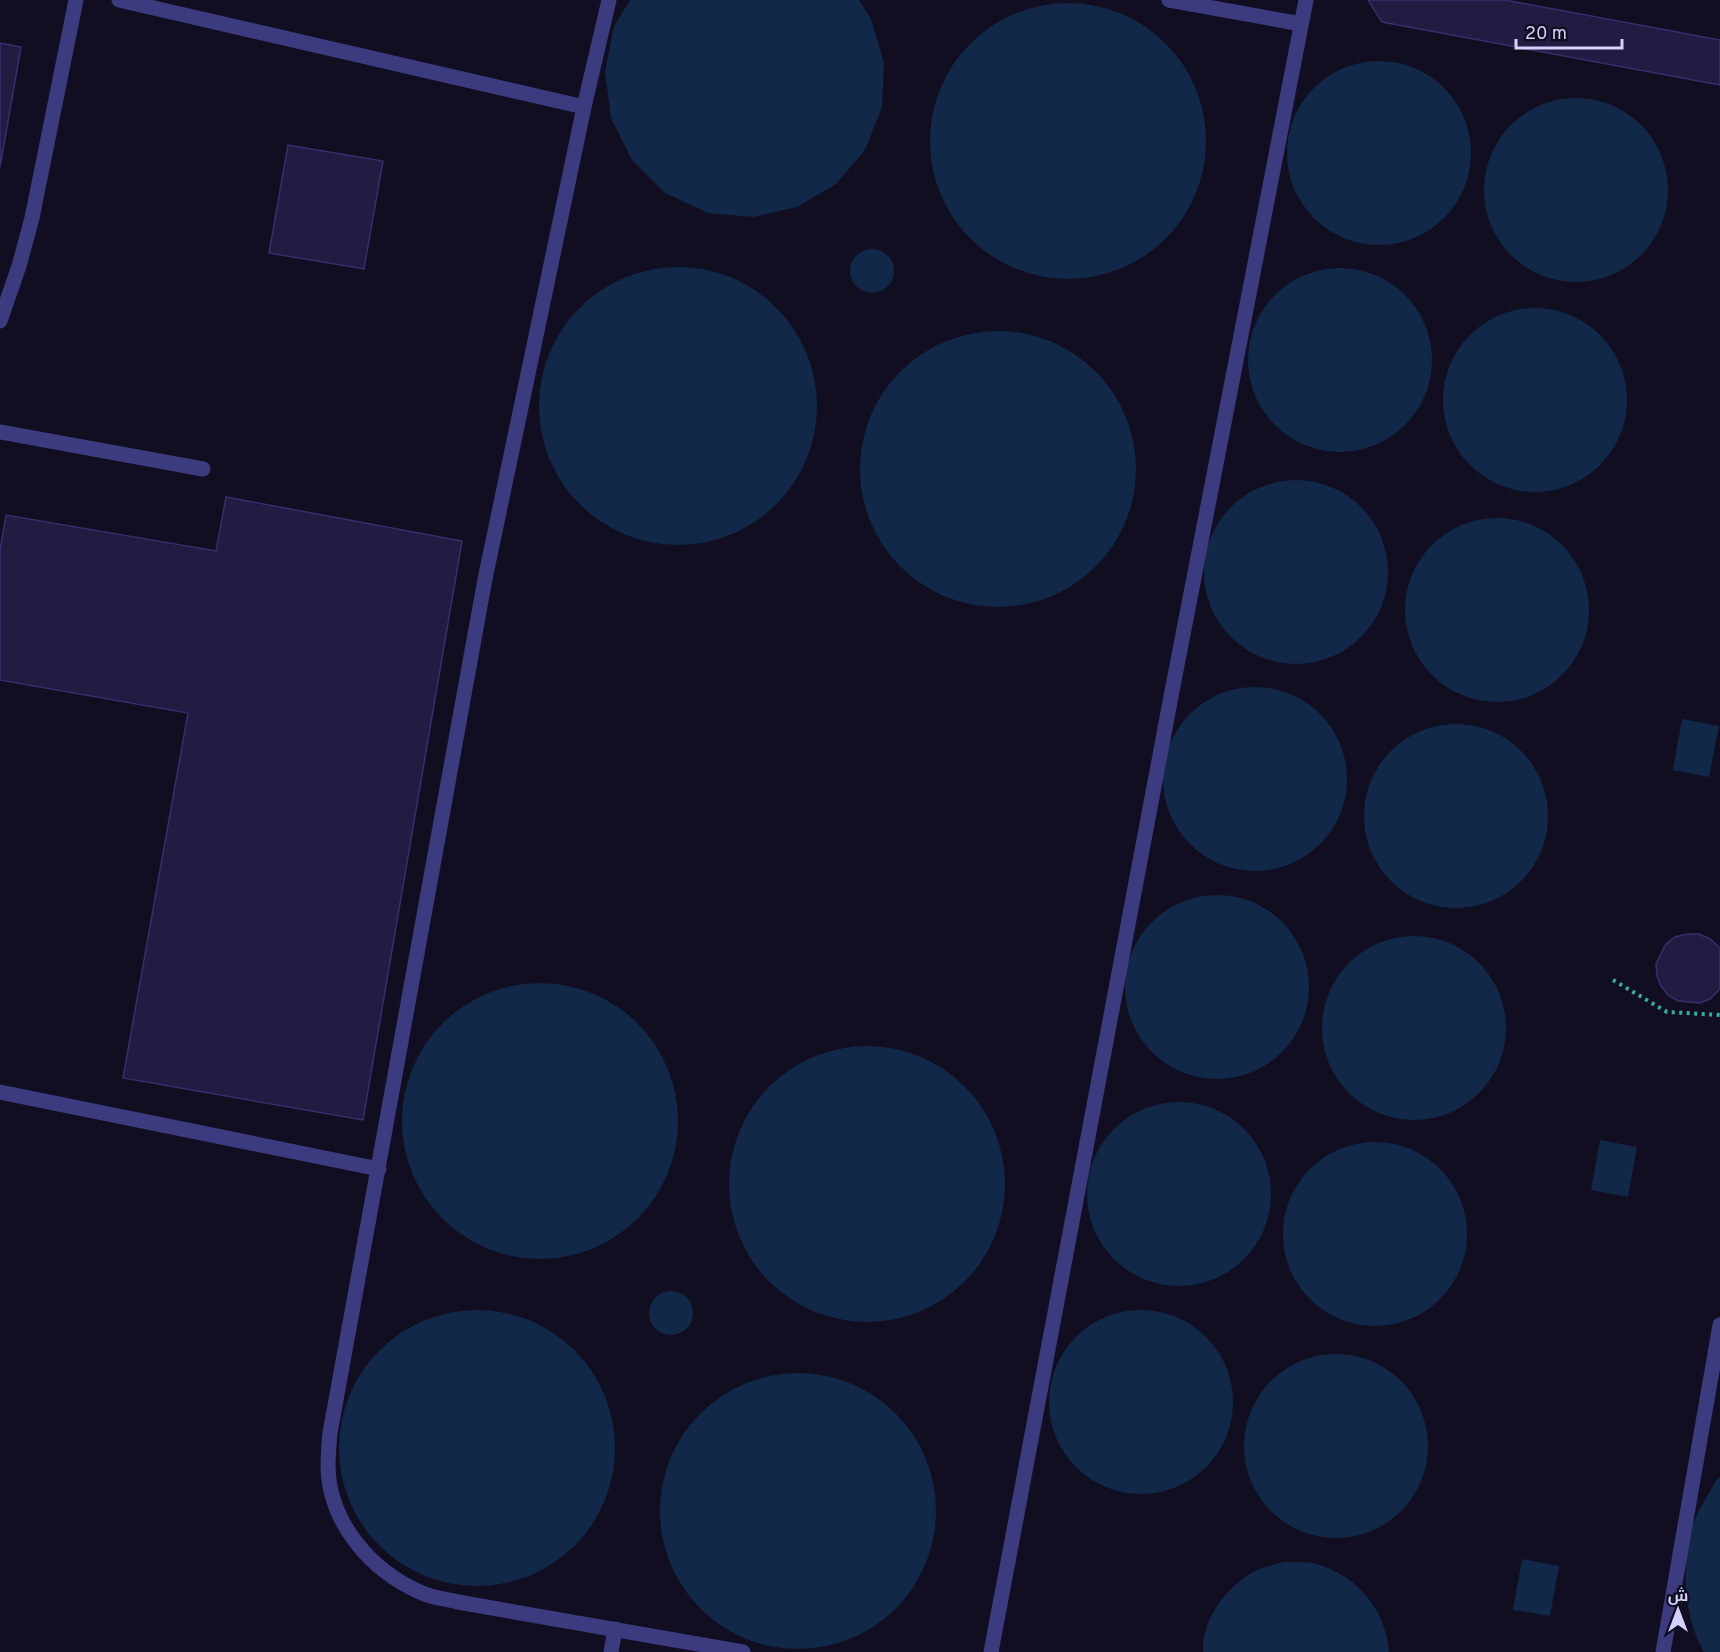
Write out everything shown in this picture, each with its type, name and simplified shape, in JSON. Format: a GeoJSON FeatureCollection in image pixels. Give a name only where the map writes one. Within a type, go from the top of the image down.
{"type":"FeatureCollection","features":[{"type":"Feature","properties":{"kind":"lane"},"geometry":{"type":"LineString","coordinates":[[0,321],[20,266],[32,218],[76,0]]}},
{"type":"Feature","properties":{"kind":"lane"},"geometry":{"type":"LineString","coordinates":[[119,0],[584,107]]}},
{"type":"Feature","properties":{"kind":"lane"},"geometry":{"type":"LineString","coordinates":[[609,0],[584,107],[485,579],[330,1433],[328,1467],[334,1500],[348,1531],[368,1558],[394,1579],[424,1594],[742,1652]]}},
{"type":"Feature","properties":{"kind":"lane"},"geometry":{"type":"LineString","coordinates":[[1169,0],[1301,24]]}},
{"type":"Feature","properties":{"kind":"lane"},"geometry":{"type":"LineString","coordinates":[[991,1652],[1173,686],[1306,0]]}},
{"type":"Feature","properties":{"kind":"lane"},"geometry":{"type":"LineString","coordinates":[[0,432],[203,469]]}},
{"type":"Feature","properties":{"kind":"lane"},"geometry":{"type":"LineString","coordinates":[[0,1092],[379,1169]]}},
{"type":"Feature","properties":{"kind":"lane"},"geometry":{"type":"LineString","coordinates":[[1663,1652],[1720,1325]]}},
{"type":"Feature","properties":{"kind":"lane"},"geometry":{"type":"LineString","coordinates":[[611,1652],[615,1629]]}},
{"type":"Feature","properties":{"kind":"path"},"geometry":{"type":"LineString","coordinates":[[1613,980],[1667,1012],[1720,1015]]}},
{"type":"Feature","properties":{"kind":"water"},"geometry":{"type":"Polygon","coordinates":[[[630,0],[859,0],[871,19],[884,63],[882,107],[865,150],[836,184],[797,207],[753,217],[708,213],[665,193],[632,160],[611,118],[605,72],[614,26],[630,0]]]}},
{"type":"Feature","properties":{"kind":"water"},"geometry":{"type":"Polygon","coordinates":[[[1082,3],[1121,13],[1133,19],[1156,34],[1175,53],[1196,88],[1204,114],[1206,141],[1204,168],[1196,194],[1183,218],[1166,239],[1145,256],[1121,269],[1082,279],[1054,279],[1015,269],[1003,263],[980,248],[961,229],[940,194],[932,168],[930,127],[940,88],[946,76],[961,53],[980,34],[1015,13],[1041,5],[1082,3]]]}},
{"type":"Feature","properties":{"kind":"water"},"geometry":{"type":"Polygon","coordinates":[[[1379,61],[1397,62],[1414,68],[1430,76],[1444,88],[1456,102],[1464,118],[1470,135],[1470,171],[1464,188],[1456,204],[1444,218],[1430,230],[1414,238],[1397,244],[1379,245],[1361,244],[1344,238],[1328,230],[1314,218],[1302,204],[1294,188],[1288,171],[1287,153],[1288,135],[1294,118],[1302,102],[1314,88],[1328,76],[1344,68],[1361,62],[1379,61]]]}},
{"type":"Feature","properties":{"kind":"water"},"geometry":{"type":"Polygon","coordinates":[[[1576,98],[1611,105],[1627,113],[1641,125],[1653,139],[1661,155],[1668,190],[1661,225],[1653,241],[1641,255],[1627,267],[1611,275],[1576,282],[1541,275],[1525,267],[1511,255],[1499,241],[1491,225],[1484,190],[1491,155],[1499,139],[1511,125],[1525,113],[1541,105],[1576,98]]]}},
{"type":"Feature","properties":{"kind":"water"},"geometry":{"type":"Polygon","coordinates":[[[872,249],[887,256],[894,271],[887,286],[872,293],[857,286],[850,271],[857,256],[872,249]]]}},
{"type":"Feature","properties":{"kind":"water"},"geometry":{"type":"Polygon","coordinates":[[[678,267],[705,270],[731,278],[755,291],[776,308],[793,329],[806,353],[814,379],[817,406],[814,433],[806,459],[793,483],[776,504],[755,521],[731,534],[705,542],[678,545],[651,542],[625,534],[601,521],[580,504],[563,483],[550,459],[542,433],[539,406],[542,379],[550,353],[563,329],[580,308],[601,291],[625,278],[651,270],[678,267]]]}},
{"type":"Feature","properties":{"kind":"water"},"geometry":{"type":"Polygon","coordinates":[[[1340,268],[1358,269],[1375,275],[1391,283],[1405,295],[1417,309],[1425,325],[1431,342],[1431,378],[1425,395],[1417,411],[1405,425],[1391,437],[1375,445],[1358,451],[1340,452],[1322,451],[1305,445],[1289,437],[1275,425],[1263,411],[1255,395],[1249,378],[1248,360],[1249,342],[1255,325],[1263,309],[1275,295],[1289,283],[1305,275],[1322,269],[1340,268]]]}},
{"type":"Feature","properties":{"kind":"water"},"geometry":{"type":"Polygon","coordinates":[[[1535,308],[1570,315],[1586,323],[1600,335],[1612,349],[1620,365],[1627,400],[1620,435],[1612,451],[1600,465],[1586,477],[1570,485],[1535,492],[1500,485],[1484,477],[1470,465],[1458,451],[1450,435],[1443,400],[1450,365],[1458,349],[1470,335],[1484,323],[1500,315],[1535,308]]]}},
{"type":"Feature","properties":{"kind":"water"},"geometry":{"type":"Polygon","coordinates":[[[1012,331],[1051,341],[1063,347],[1086,362],[1105,381],[1126,416],[1134,442],[1136,469],[1134,496],[1126,522],[1113,546],[1096,567],[1075,584],[1051,597],[1012,607],[984,607],[945,597],[933,591],[910,576],[891,557],[870,522],[862,496],[860,455],[870,416],[876,404],[891,381],[910,362],[945,341],[971,333],[1012,331]]]}},
{"type":"Feature","properties":{"kind":"water"},"geometry":{"type":"Polygon","coordinates":[[[1296,480],[1314,481],[1331,487],[1347,495],[1361,507],[1373,521],[1381,537],[1387,554],[1387,590],[1381,607],[1373,623],[1361,637],[1347,649],[1331,657],[1314,663],[1296,664],[1278,663],[1261,657],[1245,649],[1231,637],[1219,623],[1211,607],[1205,590],[1204,572],[1205,554],[1211,537],[1219,521],[1231,507],[1245,495],[1261,487],[1278,481],[1296,480]]]}},
{"type":"Feature","properties":{"kind":"water"},"geometry":{"type":"Polygon","coordinates":[[[1497,518],[1532,525],[1548,533],[1562,545],[1574,559],[1582,575],[1589,610],[1582,645],[1574,661],[1562,675],[1548,687],[1532,695],[1497,702],[1462,695],[1446,687],[1432,675],[1420,661],[1412,645],[1405,610],[1412,575],[1420,559],[1432,545],[1446,533],[1462,525],[1497,518]]]}},
{"type":"Feature","properties":{"kind":"water"},"geometry":{"type":"Polygon","coordinates":[[[1255,687],[1273,688],[1290,694],[1306,702],[1320,714],[1332,728],[1340,744],[1346,761],[1346,797],[1340,814],[1332,830],[1320,844],[1306,856],[1290,864],[1273,870],[1255,871],[1237,870],[1220,864],[1204,856],[1190,844],[1178,830],[1170,814],[1164,797],[1163,779],[1164,761],[1170,744],[1178,728],[1190,714],[1204,702],[1220,694],[1237,688],[1255,687]]]}},
{"type":"Feature","properties":{"kind":"water"},"geometry":{"type":"Polygon","coordinates":[[[1682,719],[1719,726],[1709,777],[1673,770],[1682,719]]]}},
{"type":"Feature","properties":{"kind":"water"},"geometry":{"type":"Polygon","coordinates":[[[1456,724],[1474,725],[1491,731],[1507,739],[1521,751],[1533,765],[1541,781],[1547,798],[1547,834],[1541,851],[1533,867],[1521,881],[1507,893],[1491,901],[1474,907],[1456,908],[1438,907],[1421,901],[1405,893],[1391,881],[1379,867],[1371,851],[1365,834],[1364,816],[1365,798],[1371,781],[1379,765],[1391,751],[1405,739],[1421,731],[1438,725],[1456,724]]]}},
{"type":"Feature","properties":{"kind":"water"},"geometry":{"type":"Polygon","coordinates":[[[1217,895],[1235,896],[1252,902],[1268,910],[1282,922],[1294,936],[1302,952],[1308,969],[1308,1005],[1302,1022],[1294,1038],[1282,1052],[1268,1064],[1252,1072],[1235,1078],[1217,1079],[1199,1078],[1182,1072],[1166,1064],[1152,1052],[1140,1038],[1132,1022],[1126,1005],[1125,987],[1126,969],[1132,952],[1140,936],[1152,922],[1166,910],[1182,902],[1199,896],[1217,895]]]}},
{"type":"Feature","properties":{"kind":"water"},"geometry":{"type":"Polygon","coordinates":[[[1414,936],[1432,937],[1449,943],[1465,951],[1479,963],[1491,977],[1499,993],[1505,1010],[1505,1046],[1499,1063],[1491,1079],[1479,1093],[1465,1105],[1449,1113],[1432,1119],[1414,1120],[1396,1119],[1379,1113],[1363,1105],[1349,1093],[1337,1079],[1329,1063],[1323,1046],[1322,1028],[1323,1010],[1329,993],[1337,977],[1349,963],[1363,951],[1379,943],[1396,937],[1414,936]]]}},
{"type":"Feature","properties":{"kind":"water"},"geometry":{"type":"Polygon","coordinates":[[[554,983],[593,993],[605,999],[628,1014],[647,1033],[668,1068],[676,1094],[678,1121],[676,1148],[668,1174],[655,1198],[638,1219],[617,1236],[593,1249],[554,1259],[526,1259],[487,1249],[475,1243],[452,1228],[433,1209],[412,1174],[404,1148],[402,1107],[412,1068],[418,1056],[433,1033],[452,1014],[487,993],[513,985],[554,983]]]}},
{"type":"Feature","properties":{"kind":"water"},"geometry":{"type":"Polygon","coordinates":[[[853,1046],[881,1046],[907,1051],[932,1062],[955,1077],[974,1096],[989,1119],[1000,1144],[1005,1184],[1003,1211],[995,1237],[982,1261],[965,1282],[944,1299],[907,1317],[881,1322],[853,1322],[827,1317],[802,1306],[779,1291],[760,1272],[745,1249],[734,1224],[729,1198],[729,1170],[734,1144],[745,1119],[760,1096],[779,1077],[802,1062],[827,1051],[853,1046]]]}},
{"type":"Feature","properties":{"kind":"water"},"geometry":{"type":"Polygon","coordinates":[[[1179,1102],[1197,1103],[1214,1109],[1230,1117],[1244,1129],[1256,1143],[1264,1159],[1270,1176],[1270,1212],[1264,1229],[1256,1245],[1244,1259],[1230,1271],[1214,1279],[1197,1285],[1179,1286],[1161,1285],[1144,1279],[1128,1271],[1114,1259],[1102,1245],[1094,1229],[1088,1212],[1087,1194],[1088,1176],[1094,1159],[1102,1143],[1114,1129],[1128,1117],[1144,1109],[1161,1103],[1179,1102]]]}},
{"type":"Feature","properties":{"kind":"water"},"geometry":{"type":"Polygon","coordinates":[[[1600,1140],[1637,1147],[1628,1197],[1591,1190],[1600,1140]]]}},
{"type":"Feature","properties":{"kind":"water"},"geometry":{"type":"Polygon","coordinates":[[[1375,1142],[1410,1149],[1426,1157],[1440,1169],[1452,1183],[1460,1199],[1467,1234],[1460,1269],[1452,1285],[1440,1299],[1426,1311],[1410,1319],[1375,1326],[1340,1319],[1324,1311],[1310,1299],[1298,1285],[1290,1269],[1283,1234],[1290,1199],[1298,1183],[1310,1169],[1324,1157],[1340,1149],[1375,1142]]]}},
{"type":"Feature","properties":{"kind":"water"},"geometry":{"type":"Polygon","coordinates":[[[671,1291],[686,1298],[693,1313],[686,1328],[671,1335],[656,1328],[649,1313],[656,1298],[671,1291]]]}},
{"type":"Feature","properties":{"kind":"water"},"geometry":{"type":"Polygon","coordinates":[[[463,1310],[491,1310],[517,1315],[542,1326],[565,1341],[584,1360],[599,1383],[610,1408],[615,1448],[613,1475],[605,1501],[592,1525],[575,1546],[554,1563],[517,1581],[491,1586],[463,1586],[437,1581],[412,1570],[389,1555],[370,1536],[355,1513],[344,1488],[339,1462],[339,1434],[344,1408],[355,1383],[370,1360],[389,1341],[412,1326],[437,1315],[463,1310]]]}},
{"type":"Feature","properties":{"kind":"water"},"geometry":{"type":"Polygon","coordinates":[[[1141,1310],[1159,1311],[1176,1317],[1192,1325],[1206,1337],[1218,1351],[1226,1367],[1232,1384],[1232,1420],[1226,1437],[1218,1453],[1206,1467],[1192,1479],[1176,1487],[1159,1493],[1141,1494],[1123,1493],[1106,1487],[1090,1479],[1076,1467],[1064,1453],[1056,1437],[1050,1420],[1049,1402],[1050,1384],[1056,1367],[1064,1351],[1076,1337],[1090,1325],[1106,1317],[1123,1311],[1141,1310]]]}},
{"type":"Feature","properties":{"kind":"water"},"geometry":{"type":"Polygon","coordinates":[[[1336,1354],[1371,1361],[1387,1369],[1401,1381],[1413,1395],[1421,1411],[1428,1446],[1421,1481],[1413,1497],[1401,1511],[1387,1523],[1371,1531],[1336,1538],[1301,1531],[1285,1523],[1271,1511],[1259,1497],[1251,1481],[1244,1446],[1251,1411],[1259,1395],[1271,1381],[1285,1369],[1301,1361],[1336,1354]]]}},
{"type":"Feature","properties":{"kind":"water"},"geometry":{"type":"Polygon","coordinates":[[[784,1373],[812,1373],[838,1378],[863,1389],[886,1404],[905,1423],[920,1446],[931,1471],[936,1511],[934,1538],[926,1564],[913,1588],[896,1609],[875,1626],[838,1644],[812,1649],[784,1649],[758,1644],[733,1633],[710,1618],[691,1599],[676,1576],[665,1551],[660,1525],[660,1497],[665,1471],[676,1446],[691,1423],[710,1404],[733,1389],[758,1378],[784,1373]]]}},
{"type":"Feature","properties":{"kind":"water"},"geometry":{"type":"Polygon","coordinates":[[[1720,1477],[1720,1652],[1704,1652],[1697,1639],[1688,1609],[1686,1560],[1693,1524],[1716,1480],[1720,1477]]]}},
{"type":"Feature","properties":{"kind":"water"},"geometry":{"type":"Polygon","coordinates":[[[1522,1559],[1559,1566],[1550,1616],[1513,1610],[1522,1559]]]}},
{"type":"Feature","properties":{"kind":"water"},"geometry":{"type":"Polygon","coordinates":[[[1284,1562],[1317,1564],[1331,1569],[1357,1586],[1367,1596],[1382,1622],[1389,1652],[1203,1652],[1206,1628],[1211,1617],[1233,1587],[1253,1572],[1284,1562]]]}},
{"type":"Feature","properties":{"kind":"building"},"geometry":{"type":"Polygon","coordinates":[[[1368,0],[1505,0],[1720,40],[1720,85],[1382,22],[1368,0]]]}},
{"type":"Feature","properties":{"kind":"building"},"geometry":{"type":"Polygon","coordinates":[[[0,43],[21,47],[0,167],[0,43]]]}},
{"type":"Feature","properties":{"kind":"building"},"geometry":{"type":"Polygon","coordinates":[[[288,145],[383,161],[364,269],[269,253],[288,145]]]}},
{"type":"Feature","properties":{"kind":"building"},"geometry":{"type":"Polygon","coordinates":[[[226,497],[462,541],[363,1120],[123,1078],[188,713],[0,680],[0,550],[6,515],[216,551],[226,497]]]}},
{"type":"Feature","properties":{"kind":"building"},"geometry":{"type":"Polygon","coordinates":[[[1699,934],[1710,939],[1720,948],[1720,989],[1710,999],[1700,1003],[1678,1001],[1668,995],[1657,976],[1656,964],[1666,944],[1675,937],[1699,934]]]}}]}
